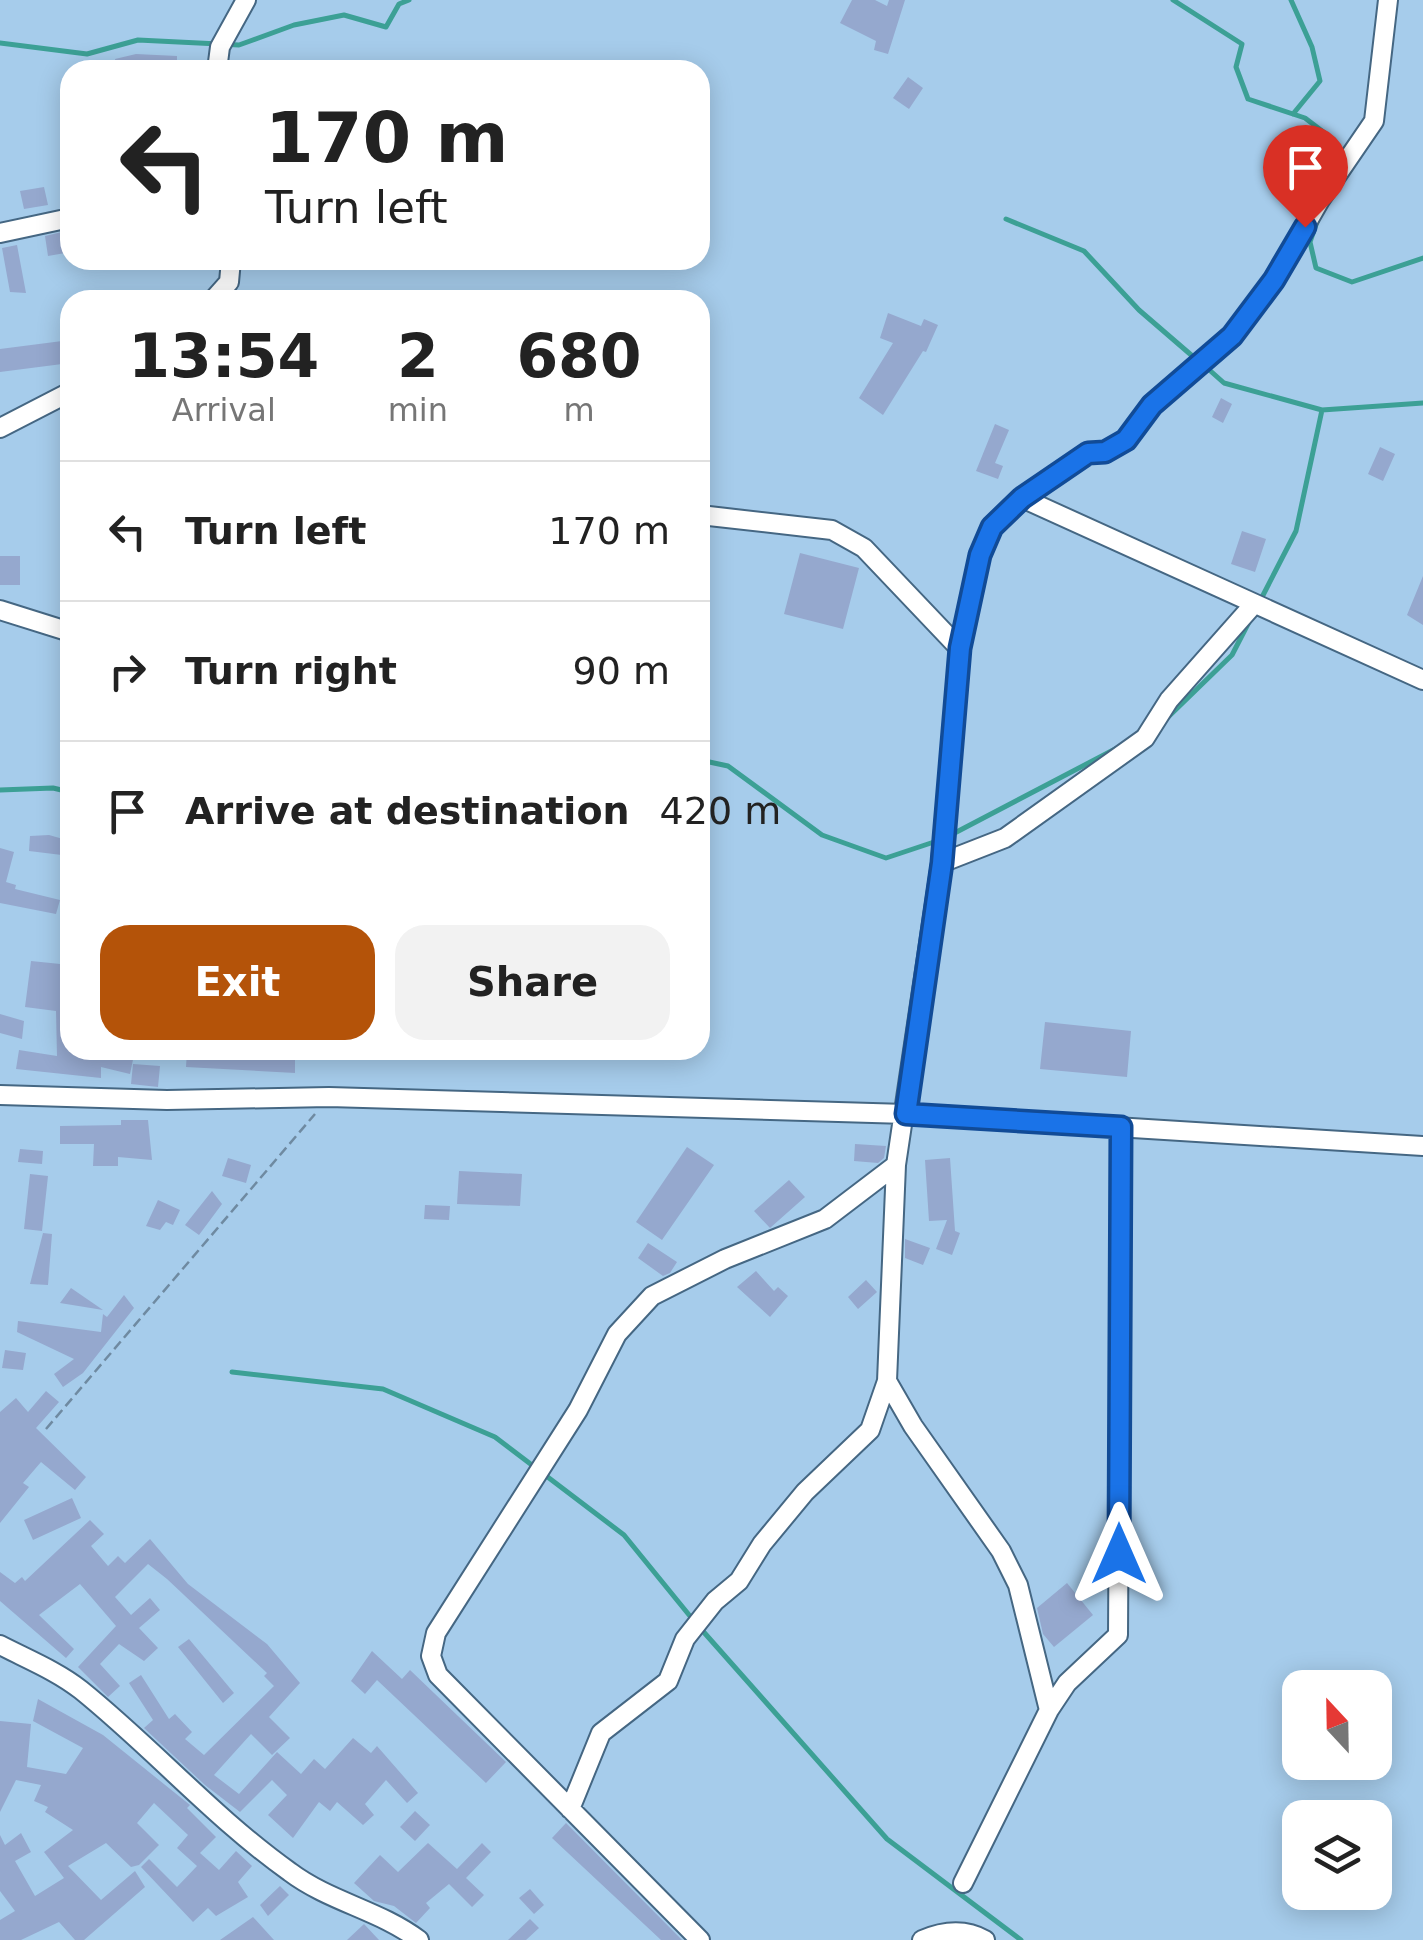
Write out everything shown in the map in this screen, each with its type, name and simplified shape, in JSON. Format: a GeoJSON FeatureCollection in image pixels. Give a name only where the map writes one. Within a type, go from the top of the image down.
{"type":"FeatureCollection","features":[{"type":"Feature","properties":{"kind":"street"},"geometry":{"type":"LineString","coordinates":[[218,60],[220,47],[246,0]]}},
{"type":"Feature","properties":{"kind":"street"},"geometry":{"type":"LineString","coordinates":[[570,1808],[601,1733],[668,1681],[685,1639],[715,1601],[739,1581],[762,1544],[805,1492],[849,1455],[870,1430],[888,1381],[896,1165],[942,863],[960,648],[980,555],[992,527],[1022,498],[1088,453],[1105,452],[1126,440],[1152,405],[1232,336],[1264,294],[1374,122],[1388,0]]}},
{"type":"Feature","properties":{"kind":"street"},"geometry":{"type":"LineString","coordinates":[[0,234],[60,220]]}},
{"type":"Feature","properties":{"kind":"street"},"geometry":{"type":"LineString","coordinates":[[0,428],[60,397]]}},
{"type":"Feature","properties":{"kind":"street"},"geometry":{"type":"LineString","coordinates":[[1022,498],[1423,680]]}},
{"type":"Feature","properties":{"kind":"street"},"geometry":{"type":"LineString","coordinates":[[710,516],[832,530],[864,548],[960,648]]}},
{"type":"Feature","properties":{"kind":"street"},"geometry":{"type":"LineString","coordinates":[[942,863],[1005,838],[1145,738],[1170,700],[1254,604]]}},
{"type":"Feature","properties":{"kind":"street"},"geometry":{"type":"LineString","coordinates":[[0,610],[60,629]]}},
{"type":"Feature","properties":{"kind":"street"},"geometry":{"type":"LineString","coordinates":[[0,1096],[167,1100],[330,1096],[906,1114],[1423,1146]]}},
{"type":"Feature","properties":{"kind":"street"},"geometry":{"type":"LineString","coordinates":[[963,1883],[1049,1710],[1067,1684],[1118,1635],[1121,1127]]}},
{"type":"Feature","properties":{"kind":"street"},"geometry":{"type":"LineString","coordinates":[[700,1940],[438,1675],[431,1656],[436,1633],[578,1410],[617,1334],[652,1296],[725,1260],[825,1219],[896,1165]]}},
{"type":"Feature","properties":{"kind":"street"},"geometry":{"type":"LineString","coordinates":[[888,1381],[913,1426],[1001,1551],[1018,1585],[1049,1710]]}},
{"type":"Feature","properties":{"kind":"street"},"geometry":{"type":"LineString","coordinates":[[0,1645],[80,1689],[202,1802],[292,1874],[347,1904],[387,1918],[419,1940]]}},
{"type":"Feature","properties":{"kind":"street"},"geometry":{"type":"LineString","coordinates":[[922,1940],[944,1932],[970,1932],[985,1940]]}},
{"type":"Feature","properties":{"kind":"path"},"geometry":{"type":"LineString","coordinates":[[46,1428],[330,1096]]}},
{"type":"Feature","properties":{"kind":"building"},"geometry":{"type":"Polygon","coordinates":[[[852,0],[875,0],[887,6],[889,0],[905,0],[888,54],[874,50],[876,41],[840,23],[852,0]]]}},
{"type":"Feature","properties":{"kind":"building"},"geometry":{"type":"Polygon","coordinates":[[[136,54],[177,56],[177,60],[115,59],[136,54]]]}},
{"type":"Feature","properties":{"kind":"building"},"geometry":{"type":"Polygon","coordinates":[[[908,77],[923,88],[909,109],[893,98],[908,77]]]}},
{"type":"Feature","properties":{"kind":"building"},"geometry":{"type":"Polygon","coordinates":[[[44,187],[48,205],[24,209],[20,191],[44,187]]]}},
{"type":"Feature","properties":{"kind":"building"},"geometry":{"type":"Polygon","coordinates":[[[60,232],[60,254],[48,256],[45,236],[60,232]]]}},
{"type":"Feature","properties":{"kind":"building"},"geometry":{"type":"Polygon","coordinates":[[[17,245],[26,293],[10,292],[2,248],[17,245]]]}},
{"type":"Feature","properties":{"kind":"building"},"geometry":{"type":"Polygon","coordinates":[[[888,313],[921,326],[924,319],[938,325],[926,352],[923,351],[883,415],[859,398],[893,343],[880,338],[888,313]]]}},
{"type":"Feature","properties":{"kind":"building"},"geometry":{"type":"Polygon","coordinates":[[[60,341],[60,364],[0,372],[0,349],[60,341]]]}},
{"type":"Feature","properties":{"kind":"building"},"geometry":{"type":"Polygon","coordinates":[[[1221,398],[1232,404],[1223,423],[1212,417],[1221,398]]]}},
{"type":"Feature","properties":{"kind":"building"},"geometry":{"type":"Polygon","coordinates":[[[995,424],[1009,430],[995,463],[1003,466],[998,479],[976,471],[995,424]]]}},
{"type":"Feature","properties":{"kind":"building"},"geometry":{"type":"Polygon","coordinates":[[[1380,447],[1395,454],[1383,481],[1368,474],[1380,447]]]}},
{"type":"Feature","properties":{"kind":"building"},"geometry":{"type":"Polygon","coordinates":[[[1242,531],[1266,539],[1255,572],[1231,564],[1242,531]]]}},
{"type":"Feature","properties":{"kind":"building"},"geometry":{"type":"Polygon","coordinates":[[[800,553],[859,568],[843,629],[784,614],[800,553]]]}},
{"type":"Feature","properties":{"kind":"building"},"geometry":{"type":"Polygon","coordinates":[[[0,556],[20,556],[20,585],[0,585],[0,556]]]}},
{"type":"Feature","properties":{"kind":"building"},"geometry":{"type":"Polygon","coordinates":[[[1423,576],[1423,625],[1407,615],[1423,576]]]}},
{"type":"Feature","properties":{"kind":"building"},"geometry":{"type":"Polygon","coordinates":[[[30,836],[60,838],[60,855],[29,851],[30,836]]]}},
{"type":"Feature","properties":{"kind":"building"},"geometry":{"type":"Polygon","coordinates":[[[0,848],[14,852],[6,882],[16,885],[15,889],[60,900],[56,914],[0,903],[0,848]]]}},
{"type":"Feature","properties":{"kind":"building"},"geometry":{"type":"Polygon","coordinates":[[[31,961],[60,964],[60,1060],[133,1060],[130,1074],[101,1067],[101,1078],[16,1069],[19,1050],[57,1056],[56,1011],[25,1007],[31,961]]]}},
{"type":"Feature","properties":{"kind":"building"},"geometry":{"type":"Polygon","coordinates":[[[0,1014],[24,1021],[22,1039],[0,1033],[0,1014]]]}},
{"type":"Feature","properties":{"kind":"building"},"geometry":{"type":"Polygon","coordinates":[[[1045,1022],[1131,1031],[1127,1077],[1040,1069],[1045,1022]]]}},
{"type":"Feature","properties":{"kind":"building"},"geometry":{"type":"Polygon","coordinates":[[[186,1060],[295,1060],[295,1073],[186,1067],[186,1060]]]}},
{"type":"Feature","properties":{"kind":"building"},"geometry":{"type":"Polygon","coordinates":[[[133,1064],[160,1066],[158,1087],[131,1084],[133,1064]]]}},
{"type":"Feature","properties":{"kind":"building"},"geometry":{"type":"Polygon","coordinates":[[[121,1120],[148,1120],[152,1160],[118,1157],[118,1166],[93,1166],[94,1144],[60,1144],[60,1126],[121,1125],[121,1120]]]}},
{"type":"Feature","properties":{"kind":"building"},"geometry":{"type":"Polygon","coordinates":[[[855,1144],[886,1146],[884,1158],[878,1163],[854,1161],[855,1144]]]}},
{"type":"Feature","properties":{"kind":"building"},"geometry":{"type":"Polygon","coordinates":[[[687,1147],[714,1165],[662,1240],[636,1222],[687,1147]]]}},
{"type":"Feature","properties":{"kind":"building"},"geometry":{"type":"Polygon","coordinates":[[[20,1149],[43,1151],[42,1164],[18,1162],[20,1149]]]}},
{"type":"Feature","properties":{"kind":"building"},"geometry":{"type":"Polygon","coordinates":[[[228,1158],[251,1165],[246,1183],[222,1176],[228,1158]]]}},
{"type":"Feature","properties":{"kind":"building"},"geometry":{"type":"Polygon","coordinates":[[[950,1158],[955,1231],[960,1233],[952,1255],[936,1249],[947,1220],[929,1221],[925,1160],[950,1158]]]}},
{"type":"Feature","properties":{"kind":"building"},"geometry":{"type":"Polygon","coordinates":[[[459,1171],[522,1174],[520,1206],[457,1204],[459,1171]]]}},
{"type":"Feature","properties":{"kind":"building"},"geometry":{"type":"Polygon","coordinates":[[[30,1174],[48,1176],[42,1231],[24,1229],[30,1174]]]}},
{"type":"Feature","properties":{"kind":"building"},"geometry":{"type":"Polygon","coordinates":[[[789,1180],[805,1197],[770,1228],[754,1211],[789,1180]]]}},
{"type":"Feature","properties":{"kind":"building"},"geometry":{"type":"Polygon","coordinates":[[[212,1191],[222,1204],[199,1235],[185,1225],[212,1191]]]}},
{"type":"Feature","properties":{"kind":"building"},"geometry":{"type":"Polygon","coordinates":[[[158,1200],[180,1210],[173,1225],[166,1222],[160,1230],[146,1226],[158,1200]]]}},
{"type":"Feature","properties":{"kind":"building"},"geometry":{"type":"Polygon","coordinates":[[[425,1205],[450,1206],[449,1220],[424,1219],[425,1205]]]}},
{"type":"Feature","properties":{"kind":"building"},"geometry":{"type":"Polygon","coordinates":[[[43,1233],[52,1234],[48,1285],[30,1284],[43,1233]]]}},
{"type":"Feature","properties":{"kind":"building"},"geometry":{"type":"Polygon","coordinates":[[[905,1239],[930,1248],[923,1265],[905,1258],[905,1239]]]}},
{"type":"Feature","properties":{"kind":"building"},"geometry":{"type":"Polygon","coordinates":[[[648,1243],[677,1262],[670,1273],[663,1276],[638,1258],[648,1243]]]}},
{"type":"Feature","properties":{"kind":"building"},"geometry":{"type":"Polygon","coordinates":[[[756,1271],[774,1291],[778,1287],[788,1296],[770,1317],[737,1287],[756,1271]]]}},
{"type":"Feature","properties":{"kind":"building"},"geometry":{"type":"Polygon","coordinates":[[[866,1280],[877,1292],[858,1309],[848,1297],[866,1280]]]}},
{"type":"Feature","properties":{"kind":"building"},"geometry":{"type":"Polygon","coordinates":[[[71,1288],[103,1310],[60,1303],[71,1288]]]}},
{"type":"Feature","properties":{"kind":"building"},"geometry":{"type":"Polygon","coordinates":[[[124,1295],[134,1308],[83,1373],[63,1387],[54,1374],[74,1359],[17,1332],[18,1321],[101,1332],[103,1314],[107,1317],[124,1295]]]}},
{"type":"Feature","properties":{"kind":"building"},"geometry":{"type":"Polygon","coordinates":[[[5,1350],[26,1353],[23,1370],[2,1368],[5,1350]]]}},
{"type":"Feature","properties":{"kind":"building"},"geometry":{"type":"Polygon","coordinates":[[[46,1391],[59,1402],[36,1428],[86,1477],[75,1490],[41,1462],[23,1483],[29,1487],[0,1523],[0,1412],[16,1398],[28,1412],[46,1391]]]}},
{"type":"Feature","properties":{"kind":"building"},"geometry":{"type":"Polygon","coordinates":[[[72,1498],[81,1518],[33,1540],[24,1520],[72,1498]]]}},
{"type":"Feature","properties":{"kind":"building"},"geometry":{"type":"Polygon","coordinates":[[[90,1520],[104,1534],[91,1546],[108,1566],[118,1556],[125,1563],[150,1539],[188,1584],[267,1644],[300,1683],[269,1717],[290,1738],[272,1755],[251,1734],[214,1775],[239,1794],[277,1752],[301,1774],[314,1759],[325,1769],[353,1738],[371,1753],[377,1746],[418,1793],[407,1803],[386,1780],[365,1804],[374,1815],[363,1825],[337,1802],[330,1811],[319,1802],[293,1838],[268,1815],[287,1795],[272,1780],[240,1812],[205,1785],[144,1728],[153,1720],[129,1683],[141,1675],[169,1719],[175,1714],[192,1732],[185,1739],[204,1755],[274,1686],[264,1676],[267,1673],[167,1579],[148,1564],[115,1597],[131,1615],[150,1598],[160,1610],[139,1628],[158,1648],[144,1661],[119,1644],[100,1664],[120,1686],[108,1697],[78,1667],[116,1626],[80,1584],[39,1615],[74,1649],[66,1658],[0,1601],[0,1572],[15,1583],[22,1577],[25,1581],[90,1520]]]}},
{"type":"Feature","properties":{"kind":"building"},"geometry":{"type":"Polygon","coordinates":[[[1067,1583],[1093,1615],[1054,1647],[1043,1634],[1037,1608],[1067,1583]]]}},
{"type":"Feature","properties":{"kind":"building"},"geometry":{"type":"Polygon","coordinates":[[[189,1639],[234,1693],[223,1703],[178,1647],[189,1639]]]}},
{"type":"Feature","properties":{"kind":"building"},"geometry":{"type":"Polygon","coordinates":[[[372,1651],[402,1679],[410,1670],[506,1762],[486,1783],[377,1680],[365,1694],[351,1681],[372,1651]]]}},
{"type":"Feature","properties":{"kind":"building"},"geometry":{"type":"Polygon","coordinates":[[[38,1699],[103,1735],[190,1805],[187,1808],[216,1837],[200,1853],[219,1870],[236,1851],[252,1866],[238,1882],[248,1897],[216,1916],[208,1908],[193,1922],[141,1867],[149,1859],[177,1887],[197,1866],[177,1848],[188,1835],[154,1803],[137,1823],[159,1845],[139,1865],[131,1867],[106,1843],[68,1866],[101,1900],[135,1871],[145,1887],[84,1940],[75,1940],[59,1922],[21,1940],[0,1940],[0,1920],[15,1911],[0,1891],[0,1835],[5,1845],[21,1833],[31,1852],[15,1861],[35,1896],[64,1878],[44,1852],[73,1830],[45,1812],[48,1807],[34,1801],[41,1785],[16,1780],[0,1812],[0,1721],[31,1724],[27,1767],[66,1774],[83,1748],[33,1721],[38,1699]]]}},
{"type":"Feature","properties":{"kind":"building"},"geometry":{"type":"Polygon","coordinates":[[[415,1811],[430,1825],[415,1841],[400,1827],[415,1811]]]}},
{"type":"Feature","properties":{"kind":"building"},"geometry":{"type":"Polygon","coordinates":[[[566,1823],[682,1940],[661,1940],[552,1838],[566,1823]]]}},
{"type":"Feature","properties":{"kind":"building"},"geometry":{"type":"Polygon","coordinates":[[[428,1843],[457,1869],[482,1843],[491,1852],[466,1878],[484,1895],[472,1907],[449,1884],[426,1903],[430,1908],[416,1923],[394,1906],[374,1901],[354,1883],[380,1855],[398,1872],[428,1843]]]}},
{"type":"Feature","properties":{"kind":"building"},"geometry":{"type":"Polygon","coordinates":[[[280,1886],[289,1895],[268,1916],[260,1905],[280,1886]]]}},
{"type":"Feature","properties":{"kind":"building"},"geometry":{"type":"Polygon","coordinates":[[[530,1889],[544,1905],[534,1914],[519,1898],[530,1889]]]}},
{"type":"Feature","properties":{"kind":"building"},"geometry":{"type":"Polygon","coordinates":[[[253,1917],[274,1940],[220,1940],[253,1917]]]}},
{"type":"Feature","properties":{"kind":"building"},"geometry":{"type":"Polygon","coordinates":[[[530,1919],[539,1928],[526,1940],[508,1940],[530,1919]]]}},
{"type":"Feature","properties":{"kind":"building"},"geometry":{"type":"Polygon","coordinates":[[[364,1924],[379,1940],[347,1940],[364,1924]]]}},
{"type":"Feature","properties":{"kind":"waterway"},"geometry":{"type":"LineString","coordinates":[[0,43],[87,54],[138,40],[239,45],[294,25],[344,15],[386,27],[399,4],[409,0]]}},
{"type":"Feature","properties":{"kind":"waterway"},"geometry":{"type":"LineString","coordinates":[[1173,0],[1242,44],[1236,67],[1248,99],[1305,118],[1326,134],[1327,180]]}},
{"type":"Feature","properties":{"kind":"waterway"},"geometry":{"type":"LineString","coordinates":[[1291,0],[1312,47],[1320,81],[1293,114]]}},
{"type":"Feature","properties":{"kind":"waterway"},"geometry":{"type":"LineString","coordinates":[[1006,219],[1084,251],[1139,310],[1197,360]]}},
{"type":"Feature","properties":{"kind":"waterway"},"geometry":{"type":"LineString","coordinates":[[1318,219],[1310,242],[1316,268],[1352,282],[1423,258]]}},
{"type":"Feature","properties":{"kind":"waterway"},"geometry":{"type":"LineString","coordinates":[[1206,367],[1224,383],[1322,410],[1423,403]]}},
{"type":"Feature","properties":{"kind":"waterway"},"geometry":{"type":"LineString","coordinates":[[1259,603],[1296,531],[1322,410]]}},
{"type":"Feature","properties":{"kind":"waterway"},"geometry":{"type":"LineString","coordinates":[[1163,722],[1232,655],[1249,622]]}},
{"type":"Feature","properties":{"kind":"waterway"},"geometry":{"type":"LineString","coordinates":[[947,837],[1119,747]]}},
{"type":"Feature","properties":{"kind":"waterway"},"geometry":{"type":"LineString","coordinates":[[710,762],[728,766],[822,835],[886,858],[937,841]]}},
{"type":"Feature","properties":{"kind":"waterway"},"geometry":{"type":"LineString","coordinates":[[0,790],[60,790]]}},
{"type":"Feature","properties":{"kind":"waterway"},"geometry":{"type":"LineString","coordinates":[[232,1372],[383,1389],[495,1437],[624,1535],[694,1621]]}},
{"type":"Feature","properties":{"kind":"waterway"},"geometry":{"type":"LineString","coordinates":[[701,1629],[887,1839],[1021,1940]]}},
{"type":"Feature","properties":{"kind":"route"},"geometry":{"type":"LineString","coordinates":[[1119,1554],[1117,1210],[1121,1127],[906,1114],[942,863],[960,648],[980,555],[992,527],[1022,498],[1088,453],[1105,452],[1126,440],[1134,424],[1152,405],[1232,336],[1274,280],[1305,227]]}}]}
